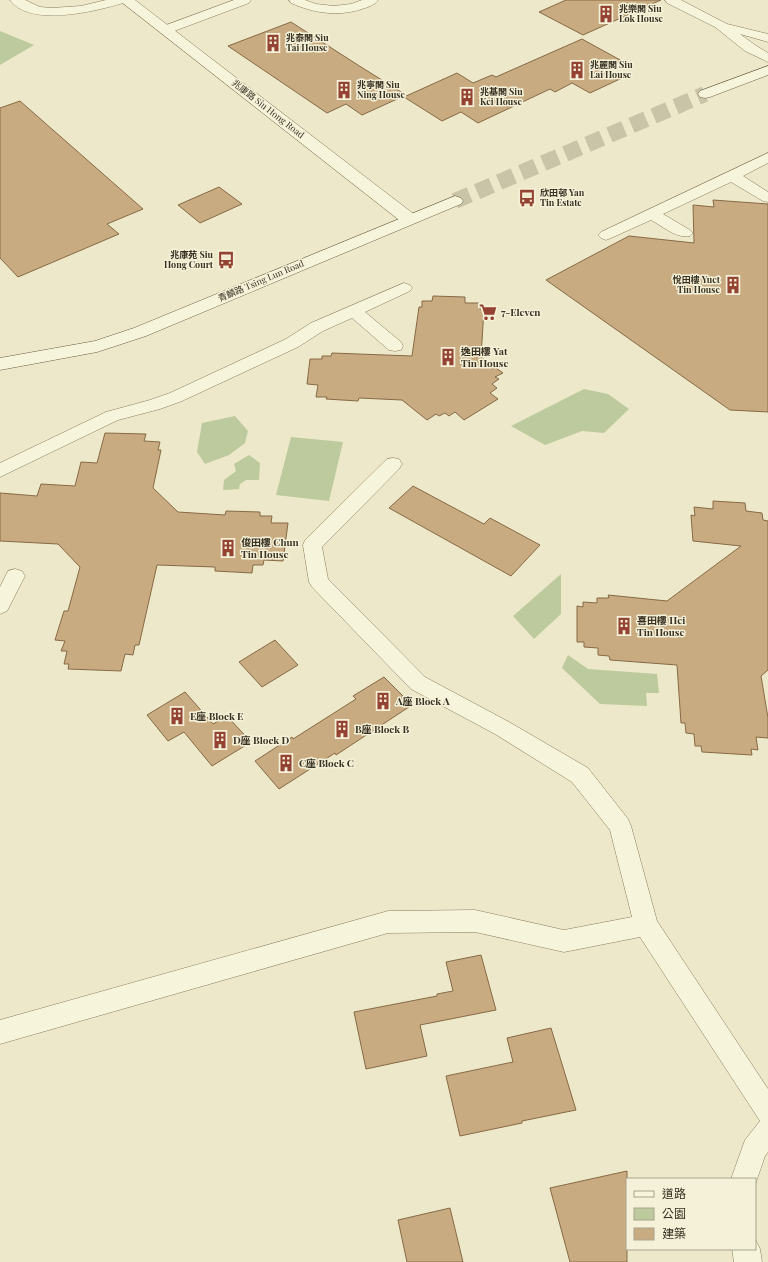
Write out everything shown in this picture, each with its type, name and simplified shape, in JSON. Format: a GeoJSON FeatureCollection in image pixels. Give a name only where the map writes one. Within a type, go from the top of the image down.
{"type":"FeatureCollection","features":[{"type":"Feature","properties":{"kind":"street","name":"兆康路 Siu Hong Road"},"geometry":{"type":"LineString","coordinates":[[126,0],[409,219]]}},
{"type":"Feature","properties":{"kind":"street"},"geometry":{"type":"LineString","coordinates":[[705,94],[768,70]]}},
{"type":"Feature","properties":{"kind":"street","name":"青麟路 Tsing Lun Road"},"geometry":{"type":"LineString","coordinates":[[0,364],[98,346],[140,332],[455,201]]}},
{"type":"Feature","properties":{"kind":"street","name":"青麟路 Tsing Lun Road"},"geometry":{"type":"LineString","coordinates":[[0,348],[64,352]]}},
{"type":"Feature","properties":{"kind":"lane"},"geometry":{"type":"LineString","coordinates":[[16,0],[22,5],[36,10],[54,12],[90,9],[119,0]]}},
{"type":"Feature","properties":{"kind":"lane"},"geometry":{"type":"LineString","coordinates":[[46,0],[59,6],[76,10]]}},
{"type":"Feature","properties":{"kind":"lane"},"geometry":{"type":"LineString","coordinates":[[165,30],[245,0]]}},
{"type":"Feature","properties":{"kind":"lane"},"geometry":{"type":"LineString","coordinates":[[295,0],[305,5],[336,10],[352,8],[372,0]]}},
{"type":"Feature","properties":{"kind":"lane"},"geometry":{"type":"LineString","coordinates":[[671,0],[719,24],[768,38]]}},
{"type":"Feature","properties":{"kind":"lane"},"geometry":{"type":"LineString","coordinates":[[719,24],[750,48],[768,58]]}},
{"type":"Feature","properties":{"kind":"lane"},"geometry":{"type":"LineString","coordinates":[[606,235],[732,176],[768,157]]}},
{"type":"Feature","properties":{"kind":"lane"},"geometry":{"type":"LineString","coordinates":[[732,176],[768,198]]}},
{"type":"Feature","properties":{"kind":"lane"},"geometry":{"type":"LineString","coordinates":[[652,214],[685,233]]}},
{"type":"Feature","properties":{"kind":"lane"},"geometry":{"type":"LineString","coordinates":[[0,471],[112,416],[154,405],[176,397],[292,343],[317,327],[404,288]]}},
{"type":"Feature","properties":{"kind":"lane"},"geometry":{"type":"LineString","coordinates":[[353,310],[395,346]]}},
{"type":"Feature","properties":{"kind":"lane"},"geometry":{"type":"LineString","coordinates":[[393,464],[312,545],[320,582],[418,683],[502,728],[580,775],[620,826],[646,926],[768,1112]]}},
{"type":"Feature","properties":{"kind":"lane"},"geometry":{"type":"LineString","coordinates":[[0,606],[15,576]]}},
{"type":"Feature","properties":{"kind":"lane"},"geometry":{"type":"LineString","coordinates":[[0,1032],[388,922],[475,921],[564,941],[646,926]]}},
{"type":"Feature","properties":{"kind":"lane"},"geometry":{"type":"LineString","coordinates":[[744,1178],[754,1149],[768,1131]]}},
{"type":"Feature","properties":{"kind":"lane"},"geometry":{"type":"LineString","coordinates":[[746,1250],[748,1262]]}},
{"type":"Feature","properties":{"kind":"green space"},"geometry":{"type":"Polygon","coordinates":[[[0,31],[34,45],[0,65],[0,31]]]}},
{"type":"Feature","properties":{"kind":"green space"},"geometry":{"type":"Polygon","coordinates":[[[584,389],[608,394],[629,409],[604,433],[582,431],[545,445],[511,426],[584,389]]]}},
{"type":"Feature","properties":{"kind":"green space"},"geometry":{"type":"Polygon","coordinates":[[[235,416],[248,431],[245,443],[229,455],[205,464],[197,452],[202,423],[235,416]]]}},
{"type":"Feature","properties":{"kind":"green space"},"geometry":{"type":"Polygon","coordinates":[[[291,437],[343,442],[329,501],[276,495],[291,437]]]}},
{"type":"Feature","properties":{"kind":"green space"},"geometry":{"type":"Polygon","coordinates":[[[249,455],[260,463],[259,480],[246,480],[240,484],[239,489],[223,490],[224,480],[236,471],[234,464],[249,455]]]}},
{"type":"Feature","properties":{"kind":"green space"},"geometry":{"type":"Polygon","coordinates":[[[561,574],[561,614],[534,639],[513,616],[561,574]]]}},
{"type":"Feature","properties":{"kind":"green space"},"geometry":{"type":"Polygon","coordinates":[[[568,655],[588,669],[657,674],[659,693],[646,693],[647,706],[600,704],[562,668],[568,655]]]}},
{"type":"Feature","properties":{"kind":"building"},"geometry":{"type":"Polygon","coordinates":[[[566,0],[661,0],[583,35],[539,12],[566,0]]]}},
{"type":"Feature","properties":{"kind":"building"},"geometry":{"type":"Polygon","coordinates":[[[291,22],[406,95],[362,115],[346,104],[327,113],[228,46],[291,22]]]}},
{"type":"Feature","properties":{"kind":"building"},"geometry":{"type":"Polygon","coordinates":[[[582,39],[622,61],[605,68],[622,78],[590,93],[572,83],[555,92],[550,89],[478,123],[461,112],[442,121],[404,97],[457,73],[473,83],[492,75],[496,77],[582,39]]]}},
{"type":"Feature","properties":{"kind":"building"},"geometry":{"type":"Polygon","coordinates":[[[20,101],[143,209],[107,224],[119,234],[18,277],[0,258],[0,108],[20,101]]]}},
{"type":"Feature","properties":{"kind":"building"},"geometry":{"type":"Polygon","coordinates":[[[219,187],[242,204],[200,223],[178,205],[219,187]]]}},
{"type":"Feature","properties":{"kind":"building"},"geometry":{"type":"Polygon","coordinates":[[[713,200],[768,204],[768,412],[730,410],[546,280],[629,236],[694,243],[693,205],[714,207],[713,200]]]}},
{"type":"Feature","properties":{"kind":"building","name":"逸田樓 Yat Tin House"},"geometry":{"type":"Polygon","coordinates":[[[433,296],[465,297],[465,303],[479,303],[480,309],[484,309],[481,357],[503,373],[495,377],[499,379],[492,384],[497,388],[490,393],[498,399],[464,420],[455,412],[449,416],[445,413],[439,416],[436,414],[427,420],[402,400],[359,398],[358,401],[316,397],[318,385],[307,384],[310,359],[322,359],[322,356],[331,356],[332,353],[412,356],[419,307],[422,307],[422,301],[432,301],[433,296]]]}},
{"type":"Feature","properties":{"kind":"building","name":"俊田樓 Chun Tin House"},"geometry":{"type":"Polygon","coordinates":[[[105,433],[146,434],[144,441],[160,442],[158,450],[161,450],[153,488],[178,512],[225,515],[226,511],[260,512],[260,516],[272,516],[271,523],[288,523],[283,561],[264,560],[263,565],[253,565],[252,573],[215,571],[215,567],[157,565],[139,645],[135,645],[133,655],[125,654],[121,671],[68,669],[69,664],[64,664],[67,651],[61,651],[65,641],[55,640],[64,611],[68,611],[80,567],[58,544],[0,541],[0,493],[37,496],[41,484],[75,486],[81,462],[97,463],[105,433]]]}},
{"type":"Feature","properties":{"kind":"building"},"geometry":{"type":"Polygon","coordinates":[[[413,486],[484,524],[490,518],[540,545],[511,576],[389,508],[413,486]]]}},
{"type":"Feature","properties":{"kind":"building","name":"喜田樓 Hei Tin House"},"geometry":{"type":"Polygon","coordinates":[[[713,501],[745,503],[746,511],[762,513],[763,520],[768,521],[768,670],[761,676],[768,718],[768,738],[756,737],[758,750],[751,749],[752,755],[702,752],[701,746],[695,746],[694,734],[686,733],[685,723],[681,723],[677,665],[610,660],[609,656],[598,655],[598,648],[584,647],[584,642],[577,642],[577,606],[583,607],[583,602],[597,603],[597,598],[609,598],[608,595],[667,601],[741,546],[693,541],[691,515],[695,516],[694,507],[713,509],[713,501]]]}},
{"type":"Feature","properties":{"kind":"building"},"geometry":{"type":"Polygon","coordinates":[[[275,640],[298,665],[262,687],[239,662],[275,640]]]}},
{"type":"Feature","properties":{"kind":"building"},"geometry":{"type":"Polygon","coordinates":[[[384,677],[412,705],[336,755],[335,753],[279,789],[255,761],[356,699],[353,696],[384,677]]]}},
{"type":"Feature","properties":{"kind":"building"},"geometry":{"type":"Polygon","coordinates":[[[185,692],[213,724],[227,716],[251,742],[212,766],[184,732],[168,741],[147,715],[185,692]]]}},
{"type":"Feature","properties":{"kind":"building"},"geometry":{"type":"Polygon","coordinates":[[[481,955],[496,1010],[420,1025],[427,1056],[366,1069],[354,1012],[437,996],[437,994],[453,991],[446,962],[481,955]]]}},
{"type":"Feature","properties":{"kind":"building"},"geometry":{"type":"Polygon","coordinates":[[[551,1028],[576,1110],[460,1136],[446,1076],[513,1062],[507,1038],[551,1028]]]}},
{"type":"Feature","properties":{"kind":"building"},"geometry":{"type":"Polygon","coordinates":[[[627,1171],[627,1262],[570,1262],[550,1188],[627,1171]]]}},
{"type":"Feature","properties":{"kind":"building"},"geometry":{"type":"Polygon","coordinates":[[[450,1208],[463,1262],[407,1262],[398,1220],[450,1208]]]}},
{"type":"Feature","properties":{"kind":"tunnel"},"geometry":{"type":"LineString","coordinates":[[455,201],[705,94]]}},
{"type":"Feature","properties":{"kind":"place","name":"兆樂閣 Siu Lok House"},"geometry":{"type":"Point","coordinates":[606,14]}},
{"type":"Feature","properties":{"kind":"place","name":"兆泰閣 Siu Tai House"},"geometry":{"type":"Point","coordinates":[273,43]}},
{"type":"Feature","properties":{"kind":"place","name":"兆麗閣 Siu Lai House"},"geometry":{"type":"Point","coordinates":[577,70]}},
{"type":"Feature","properties":{"kind":"place","name":"兆寧閣 Siu Ning House"},"geometry":{"type":"Point","coordinates":[344,90]}},
{"type":"Feature","properties":{"kind":"place","name":"兆基閣 Siu Kei House"},"geometry":{"type":"Point","coordinates":[467,97]}},
{"type":"Feature","properties":{"kind":"place","name":"欣田邨 Yan Tin Estate"},"geometry":{"type":"Point","coordinates":[527,198]}},
{"type":"Feature","properties":{"kind":"place","name":"兆康苑 Siu Hong Court"},"geometry":{"type":"Point","coordinates":[226,260]}},
{"type":"Feature","properties":{"kind":"place","name":"悅田樓 Yuet Tin House"},"geometry":{"type":"Point","coordinates":[733,285]}},
{"type":"Feature","properties":{"kind":"place","name":"7-Eleven"},"geometry":{"type":"Point","coordinates":[488,312]}},
{"type":"Feature","properties":{"kind":"place","name":"逸田樓 Yat Tin House"},"geometry":{"type":"Point","coordinates":[448,357]}},
{"type":"Feature","properties":{"kind":"place","name":"俊田樓 Chun Tin House"},"geometry":{"type":"Point","coordinates":[228,548]}},
{"type":"Feature","properties":{"kind":"place","name":"喜田樓 Hei Tin House"},"geometry":{"type":"Point","coordinates":[624,626]}},
{"type":"Feature","properties":{"kind":"place","name":"A座 Block A"},"geometry":{"type":"Point","coordinates":[383,701]}},
{"type":"Feature","properties":{"kind":"place","name":"E座 Block E"},"geometry":{"type":"Point","coordinates":[177,716]}},
{"type":"Feature","properties":{"kind":"place","name":"B座 Block B"},"geometry":{"type":"Point","coordinates":[342,729]}},
{"type":"Feature","properties":{"kind":"place","name":"D座 Block D"},"geometry":{"type":"Point","coordinates":[220,740]}},
{"type":"Feature","properties":{"kind":"place","name":"C座 Block C"},"geometry":{"type":"Point","coordinates":[286,763]}}]}
